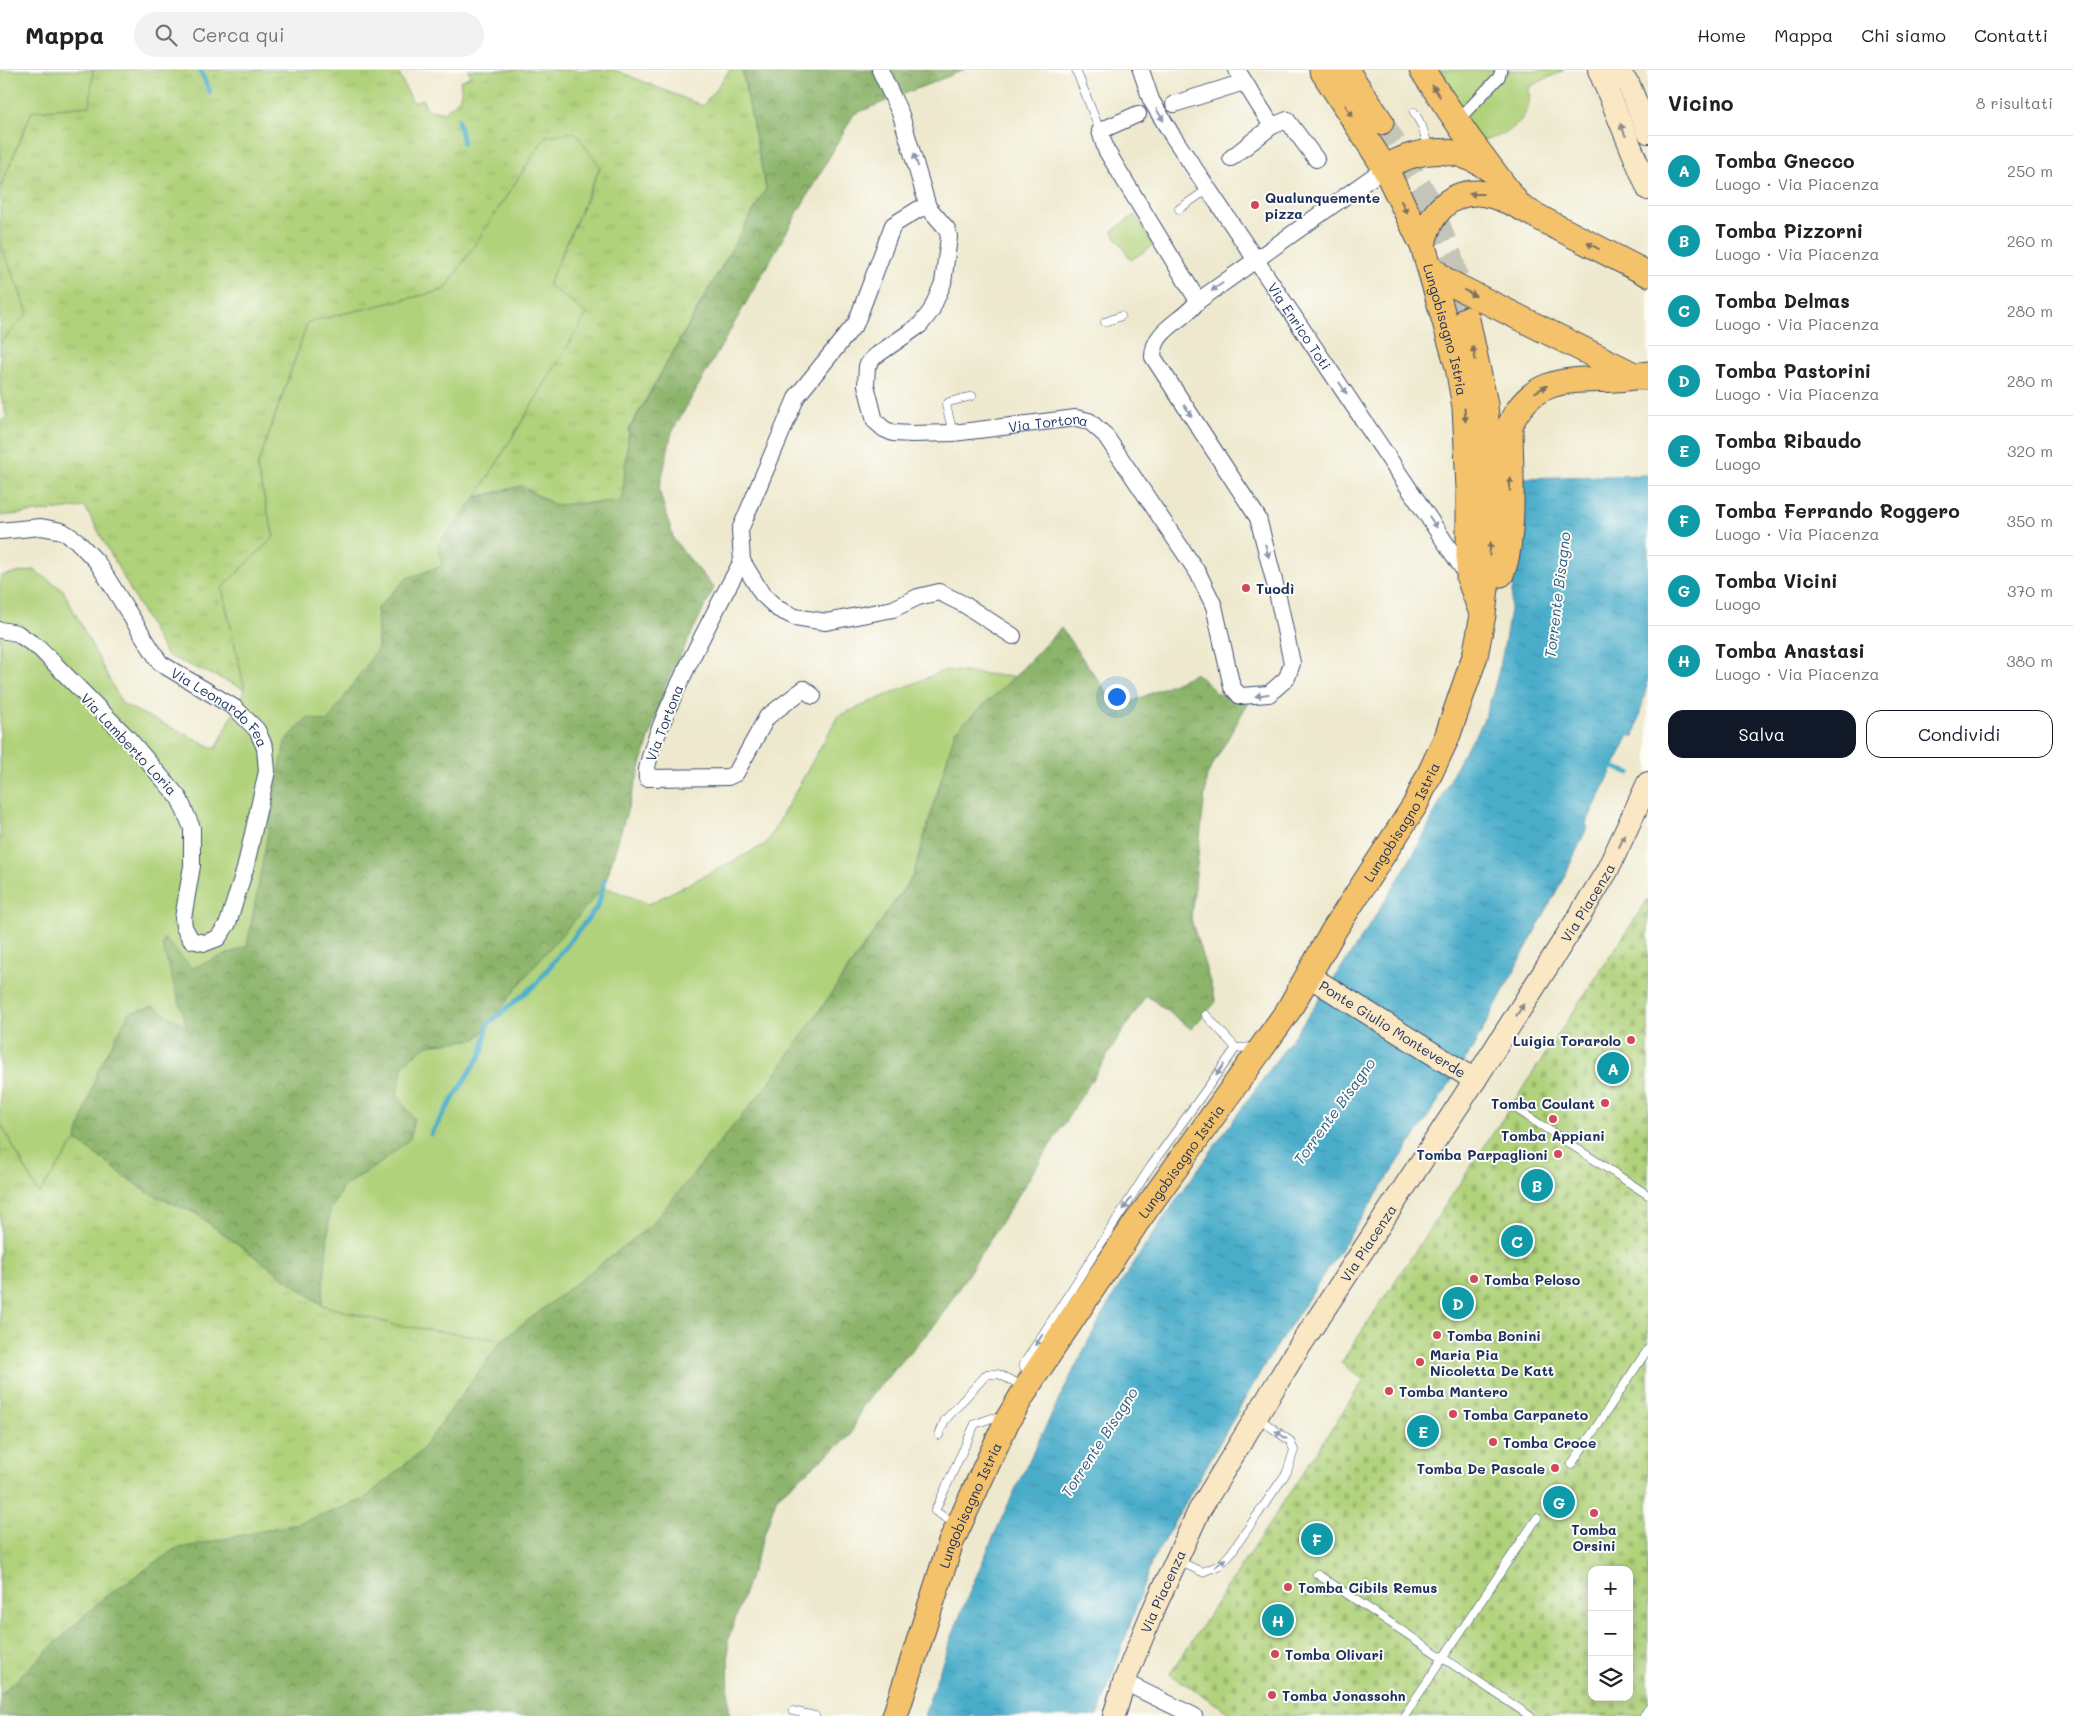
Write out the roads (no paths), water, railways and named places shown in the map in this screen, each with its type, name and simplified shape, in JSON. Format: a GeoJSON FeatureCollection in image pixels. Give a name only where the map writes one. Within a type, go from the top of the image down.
{"type":"FeatureCollection","features":[{"type":"Feature","properties":{"kind":"main road","name":"Lungobisagno Istria"},"geometry":{"type":"LineString","coordinates":[[1322,70],[1385,168],[1426,256],[1458,367],[1465,408],[1469,488],[1469,578],[1483,615]]}},
{"type":"Feature","properties":{"kind":"main road"},"geometry":{"type":"LineString","coordinates":[[1346,70],[1381,122]]}},
{"type":"Feature","properties":{"kind":"main road"},"geometry":{"type":"LineString","coordinates":[[1422,70],[1522,209]]}},
{"type":"Feature","properties":{"kind":"main road"},"geometry":{"type":"LineString","coordinates":[[1599,70],[1648,189]]}},
{"type":"Feature","properties":{"kind":"main road"},"geometry":{"type":"LineString","coordinates":[[1622,77],[1648,132]]}},
{"type":"Feature","properties":{"kind":"main road"},"geometry":{"type":"LineString","coordinates":[[1385,168],[1404,158],[1429,150],[1449,152],[1470,158],[1495,174]]}},
{"type":"Feature","properties":{"kind":"main road"},"geometry":{"type":"LineString","coordinates":[[1643,376],[1446,281],[1426,256],[1428,226],[1440,209],[1457,197],[1477,193],[1487,194],[1522,209],[1648,274]]}},
{"type":"Feature","properties":{"kind":"main road","name":"Lungobisagno Istria"},"geometry":{"type":"LineString","coordinates":[[895,1716],[905,1680],[958,1526],[1007,1421],[1160,1172],[1247,1054],[1316,981],[1334,930],[1415,805],[1450,728],[1475,656],[1483,615],[1491,542],[1489,448],[1485,404],[1467,318]]}},
{"type":"Feature","properties":{"kind":"main road"},"geometry":{"type":"LineString","coordinates":[[1483,615],[1505,566],[1509,538],[1510,425],[1516,412],[1530,395],[1551,384],[1643,376]]}},
{"type":"Feature","properties":{"kind":"main road","name":"Via Piacenza"},"geometry":{"type":"LineString","coordinates":[[1114,1716],[1124,1682],[1199,1511],[1294,1354],[1474,1080],[1607,871],[1647,789]]}},
{"type":"Feature","properties":{"kind":"main road"},"geometry":{"type":"LineString","coordinates":[[1247,1054],[1286,991],[1334,930]]}},
{"type":"Feature","properties":{"kind":"main road","name":"Ponte Giulio Monteverde"},"geometry":{"type":"LineString","coordinates":[[1316,981],[1474,1080]]}},
{"type":"Feature","properties":{"kind":"street"},"geometry":{"type":"LineString","coordinates":[[880,70],[901,115],[928,207],[919,209],[893,225],[856,323],[797,396],[740,530],[742,561],[762,594],[778,609],[795,617],[826,622],[893,609],[918,597],[939,592],[965,605],[1013,636]]}},
{"type":"Feature","properties":{"kind":"street","name":"Via Enrico Toti"},"geometry":{"type":"LineString","coordinates":[[1140,70],[1151,100],[1208,190],[1459,560],[1469,578]]}},
{"type":"Feature","properties":{"kind":"street"},"geometry":{"type":"LineString","coordinates":[[1462,116],[1499,77],[1501,70]]}},
{"type":"Feature","properties":{"kind":"street"},"geometry":{"type":"LineString","coordinates":[[1174,104],[1240,76],[1272,126]]}},
{"type":"Feature","properties":{"kind":"street"},"geometry":{"type":"LineString","coordinates":[[1622,77],[1648,111]]}},
{"type":"Feature","properties":{"kind":"street"},"geometry":{"type":"LineString","coordinates":[[1138,114],[1100,131],[1106,150],[1198,301]]}},
{"type":"Feature","properties":{"kind":"street"},"geometry":{"type":"LineString","coordinates":[[1231,158],[1272,126],[1287,120],[1316,160]]}},
{"type":"Feature","properties":{"kind":"street","name":"Via Tortona"},"geometry":{"type":"LineString","coordinates":[[928,207],[947,229],[949,237],[943,283],[931,311],[920,324],[874,357],[867,366],[866,385],[873,416],[884,429],[893,433],[912,434],[953,433],[1076,418],[1096,425],[1105,434],[1198,573],[1214,606],[1232,687],[1240,696],[1256,697],[1269,694],[1287,678],[1292,663],[1258,518],[1153,357],[1153,348],[1164,331],[1191,311],[1198,301],[1385,168]]}},
{"type":"Feature","properties":{"kind":"street","name":"Via Leonardo Fea"},"geometry":{"type":"LineString","coordinates":[[0,531],[41,527],[62,531],[76,540],[97,562],[160,663],[234,708],[257,730],[265,748],[267,771],[245,869],[228,922],[218,938],[205,943],[191,940],[184,927]]}},
{"type":"Feature","properties":{"kind":"street","name":"Via Tortona"},"geometry":{"type":"LineString","coordinates":[[742,561],[686,671],[658,732],[648,766],[647,778],[728,777],[736,773],[767,717],[804,689],[813,696]]}},
{"type":"Feature","properties":{"kind":"street","name":"Via Lamberto Loria"},"geometry":{"type":"LineString","coordinates":[[0,630],[17,633],[40,650],[128,738],[179,798],[192,828],[192,866],[183,918],[184,927]]}},
{"type":"Feature","properties":{"kind":"street"},"geometry":{"type":"LineString","coordinates":[[1124,1682],[1194,1716]]}},
{"type":"Feature","properties":{"kind":"lane"},"geometry":{"type":"LineString","coordinates":[[1076,70],[1100,131]]}},
{"type":"Feature","properties":{"kind":"lane"},"geometry":{"type":"LineString","coordinates":[[1414,112],[1422,126],[1429,150]]}},
{"type":"Feature","properties":{"kind":"lane"},"geometry":{"type":"LineString","coordinates":[[1179,209],[1208,190]]}},
{"type":"Feature","properties":{"kind":"lane"},"geometry":{"type":"LineString","coordinates":[[1105,322],[1120,316]]}},
{"type":"Feature","properties":{"kind":"lane"},"geometry":{"type":"LineString","coordinates":[[953,433],[946,405],[949,402],[972,396]]}},
{"type":"Feature","properties":{"kind":"lane"},"geometry":{"type":"LineString","coordinates":[[1206,1015],[1247,1054]]}},
{"type":"Feature","properties":{"kind":"lane"},"geometry":{"type":"LineString","coordinates":[[1512,1106],[1648,1195]]}},
{"type":"Feature","properties":{"kind":"lane"},"geometry":{"type":"LineString","coordinates":[[1571,1465],[1648,1349]]}},
{"type":"Feature","properties":{"kind":"lane"},"geometry":{"type":"LineString","coordinates":[[939,1435],[945,1420],[987,1374],[998,1374],[1029,1384]]}},
{"type":"Feature","properties":{"kind":"lane"},"geometry":{"type":"LineString","coordinates":[[1177,1560],[1202,1572],[1220,1565],[1287,1472],[1294,1450],[1290,1441],[1256,1417]]}},
{"type":"Feature","properties":{"kind":"lane"},"geometry":{"type":"LineString","coordinates":[[1404,1716],[1537,1518]]}},
{"type":"Feature","properties":{"kind":"lane"},"geometry":{"type":"LineString","coordinates":[[1317,1574],[1530,1716]]}},
{"type":"Feature","properties":{"kind":"lane"},"geometry":{"type":"LineString","coordinates":[[1644,1716],[1648,1709]]}},
{"type":"Feature","properties":{"kind":"lane"},"geometry":{"type":"LineString","coordinates":[[793,1710],[815,1716]]}},
{"type":"Feature","properties":{"kind":"water","name":"Torrente Bisagno"},"geometry":{"type":"Polygon","coordinates":[[[1648,475],[1648,681],[1634,737],[1629,735],[1586,824],[1588,826],[1565,875],[1473,1048],[1262,1369],[1152,1561],[1098,1716],[924,1716],[965,1602],[997,1529],[1067,1383],[1107,1307],[1164,1217],[1317,1003],[1390,894],[1423,837],[1459,761],[1484,719],[1501,661],[1507,631],[1514,569],[1518,478],[1648,475]]]}},
{"type":"Feature","properties":{"kind":"waterway"},"geometry":{"type":"LineString","coordinates":[[200,70],[210,92]]}},
{"type":"Feature","properties":{"kind":"waterway"},"geometry":{"type":"LineString","coordinates":[[458,120],[463,143]]}},
{"type":"Feature","properties":{"kind":"waterway"},"geometry":{"type":"LineString","coordinates":[[1607,765],[1630,773]]}},
{"type":"Feature","properties":{"kind":"waterway"},"geometry":{"type":"LineString","coordinates":[[431,1134],[482,1053],[488,1024],[536,984],[598,906],[605,880]]}},
{"type":"Feature","properties":{"kind":"tunnel"},"geometry":{"type":"LineString","coordinates":[[1381,122],[1428,201],[1450,256],[1467,319]]}},
{"type":"Feature","properties":{"kind":"place","name":"Qualunquemente pizza"},"geometry":{"type":"Point","coordinates":[1255,205]}},
{"type":"Feature","properties":{"kind":"place","name":"Tuodì"},"geometry":{"type":"Point","coordinates":[1246,588]}},
{"type":"Feature","properties":{"kind":"place","name":"Luigia Torarolo"},"geometry":{"type":"Point","coordinates":[1631,1040]}},
{"type":"Feature","properties":{"kind":"place","name":"Tomba Gnecco"},"geometry":{"type":"Point","coordinates":[1613,1068]}},
{"type":"Feature","properties":{"kind":"place","name":"Tomba Coulant"},"geometry":{"type":"Point","coordinates":[1605,1103]}},
{"type":"Feature","properties":{"kind":"place","name":"Tomba Appiani"},"geometry":{"type":"Point","coordinates":[1553,1119]}},
{"type":"Feature","properties":{"kind":"place","name":"Tomba Parpaglioni"},"geometry":{"type":"Point","coordinates":[1558,1154]}},
{"type":"Feature","properties":{"kind":"place","name":"Tomba Pizzorni"},"geometry":{"type":"Point","coordinates":[1537,1185]}},
{"type":"Feature","properties":{"kind":"place","name":"Tomba Delmas"},"geometry":{"type":"Point","coordinates":[1517,1241]}},
{"type":"Feature","properties":{"kind":"place","name":"Tomba Peloso"},"geometry":{"type":"Point","coordinates":[1474,1279]}},
{"type":"Feature","properties":{"kind":"place","name":"Tomba Pastorini"},"geometry":{"type":"Point","coordinates":[1458,1303]}},
{"type":"Feature","properties":{"kind":"place","name":"Tomba Bonini"},"geometry":{"type":"Point","coordinates":[1437,1335]}},
{"type":"Feature","properties":{"kind":"place","name":"Maria Pia Nicoletta De Katt"},"geometry":{"type":"Point","coordinates":[1420,1362]}},
{"type":"Feature","properties":{"kind":"place","name":"Tomba Mantero"},"geometry":{"type":"Point","coordinates":[1389,1391]}},
{"type":"Feature","properties":{"kind":"place","name":"Tomba Carpaneto"},"geometry":{"type":"Point","coordinates":[1453,1414]}},
{"type":"Feature","properties":{"kind":"place","name":"Tomba Ribaudo"},"geometry":{"type":"Point","coordinates":[1423,1431]}},
{"type":"Feature","properties":{"kind":"place","name":"Tomba Croce"},"geometry":{"type":"Point","coordinates":[1493,1442]}},
{"type":"Feature","properties":{"kind":"place","name":"Tomba De Pascale"},"geometry":{"type":"Point","coordinates":[1555,1468]}},
{"type":"Feature","properties":{"kind":"place","name":"Tomba Vicini"},"geometry":{"type":"Point","coordinates":[1559,1502]}},
{"type":"Feature","properties":{"kind":"place","name":"Tomba Orsini"},"geometry":{"type":"Point","coordinates":[1594,1513]}},
{"type":"Feature","properties":{"kind":"place","name":"Tomba Ferrando Roggero"},"geometry":{"type":"Point","coordinates":[1317,1539]}},
{"type":"Feature","properties":{"kind":"place","name":"Tomba Cibils Remus"},"geometry":{"type":"Point","coordinates":[1288,1587]}},
{"type":"Feature","properties":{"kind":"place","name":"Tomba Anastasi"},"geometry":{"type":"Point","coordinates":[1278,1620]}},
{"type":"Feature","properties":{"kind":"place","name":"Tomba Olivari"},"geometry":{"type":"Point","coordinates":[1275,1654]}},
{"type":"Feature","properties":{"kind":"place","name":"Tomba Jonassohn"},"geometry":{"type":"Point","coordinates":[1272,1695]}}]}
